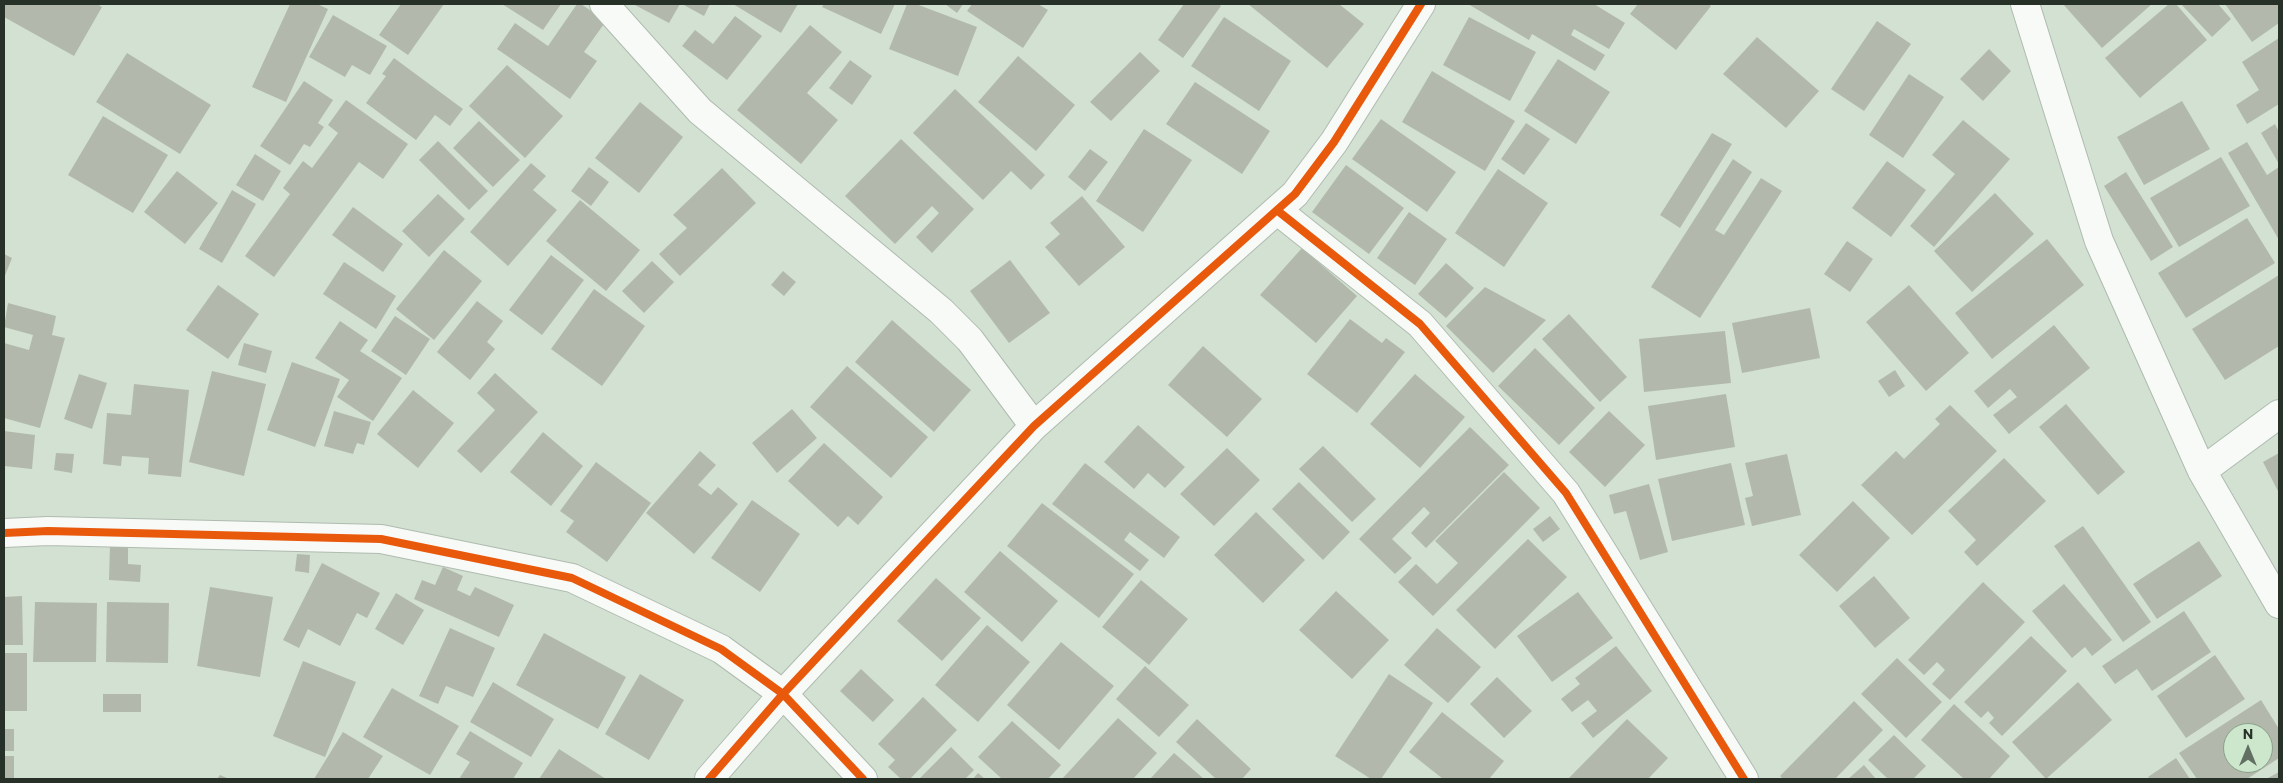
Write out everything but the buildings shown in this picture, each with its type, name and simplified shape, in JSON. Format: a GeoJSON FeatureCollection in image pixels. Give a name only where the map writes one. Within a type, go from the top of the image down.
{"type":"FeatureCollection","features":[{"type":"Feature","properties":{"kind":"street"},"geometry":{"type":"LineString","coordinates":[[604,4],[700,111],[940,311],[970,340],[1034,426]]}},
{"type":"Feature","properties":{"kind":"street"},"geometry":{"type":"LineString","coordinates":[[709,779],[783,694],[1034,426],[1295,194],[1334,142],[1421,4]]}},
{"type":"Feature","properties":{"kind":"street"},"geometry":{"type":"LineString","coordinates":[[2025,4],[2099,241],[2202,471],[2279,604]]}},
{"type":"Feature","properties":{"kind":"street"},"geometry":{"type":"LineString","coordinates":[[1278,211],[1420,324],[1566,493],[1744,779]]}},
{"type":"Feature","properties":{"kind":"street"},"geometry":{"type":"LineString","coordinates":[[2202,471],[2279,414]]}},
{"type":"Feature","properties":{"kind":"street"},"geometry":{"type":"LineString","coordinates":[[4,533],[48,531],[381,539],[572,578],[721,649],[783,694],[863,779]]}},
{"type":"Feature","properties":{"kind":"cycle path"},"geometry":{"type":"LineString","coordinates":[[709,779],[783,694],[1034,426],[1295,194],[1334,142],[1421,4]]}},
{"type":"Feature","properties":{"kind":"cycle path"},"geometry":{"type":"LineString","coordinates":[[1278,211],[1420,324],[1566,493],[1744,779]]}},
{"type":"Feature","properties":{"kind":"cycle path"},"geometry":{"type":"LineString","coordinates":[[4,533],[48,531],[381,539],[572,578],[721,649],[783,694],[863,779]]}}]}
